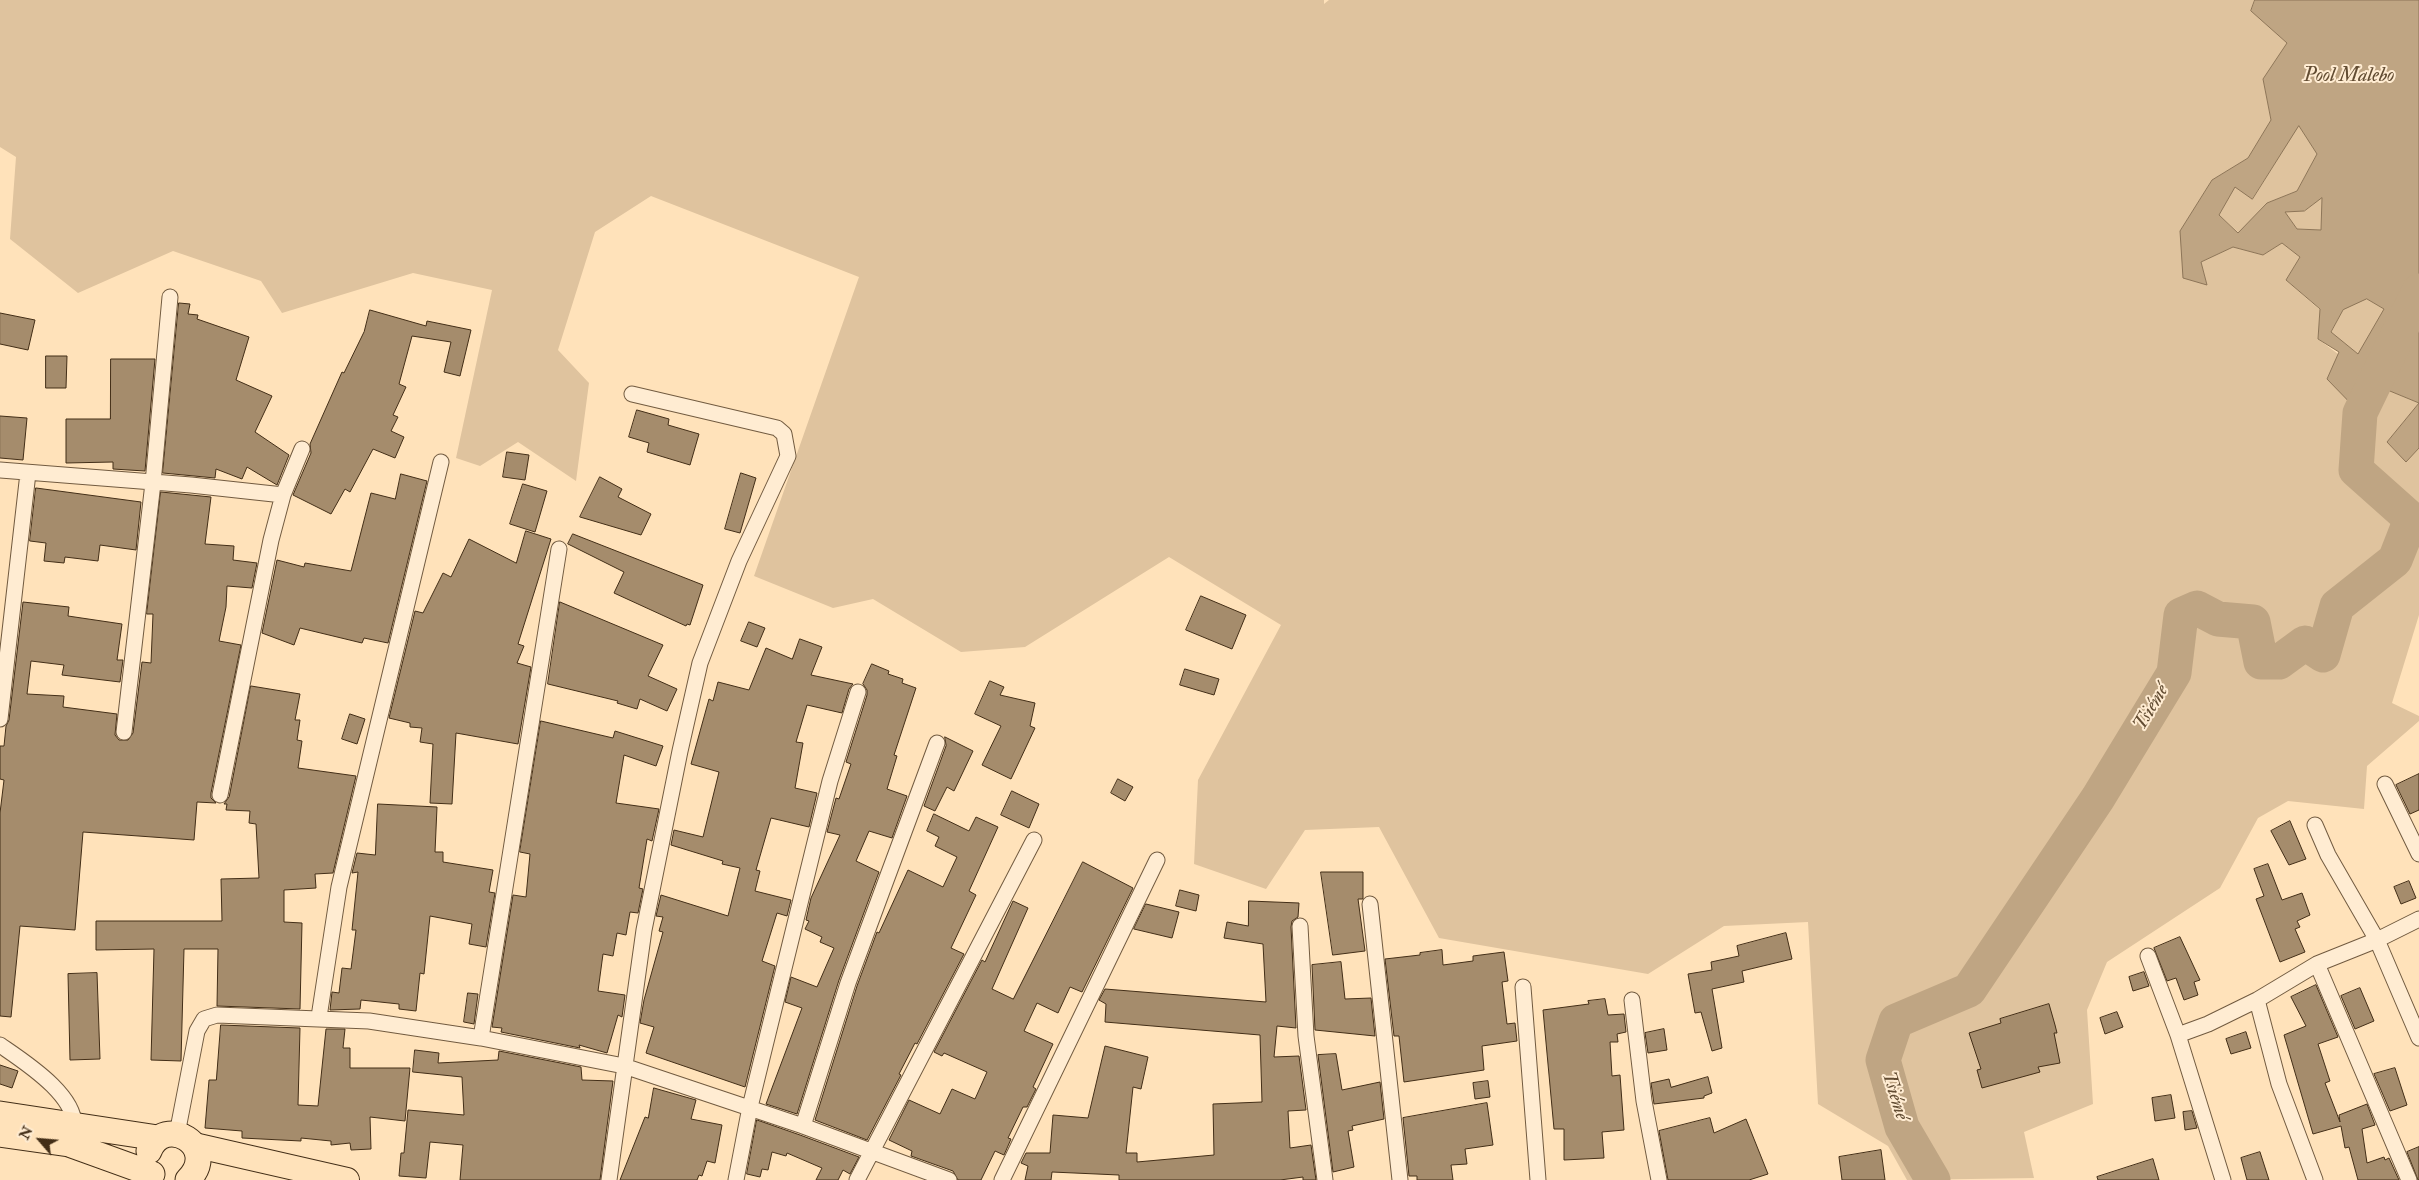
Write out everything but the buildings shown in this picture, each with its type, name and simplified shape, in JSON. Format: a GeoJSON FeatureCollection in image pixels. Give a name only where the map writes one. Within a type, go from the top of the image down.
{"type":"FeatureCollection","features":[{"type":"Feature","properties":{"kind":"highway"},"geometry":{"type":"LineString","coordinates":[[0,1114],[72,1134],[155,1177]]}},
{"type":"Feature","properties":{"kind":"highway"},"geometry":{"type":"LineString","coordinates":[[0,1134],[72,1134],[177,1139],[198,1154],[198,1164],[195,1173],[188,1180]]}},
{"type":"Feature","properties":{"kind":"highway"},"geometry":{"type":"LineString","coordinates":[[155,1177],[148,1165],[148,1155],[151,1146],[177,1139]]}},
{"type":"Feature","properties":{"kind":"main road"},"geometry":{"type":"LineString","coordinates":[[177,1139],[347,1180]]}},
{"type":"Feature","properties":{"kind":"street"},"geometry":{"type":"LineString","coordinates":[[124,732],[153,483],[170,297]]}},
{"type":"Feature","properties":{"kind":"street"},"geometry":{"type":"LineString","coordinates":[[609,1180],[644,930],[700,663],[739,561],[788,456],[784,434],[777,428],[632,394]]}},
{"type":"Feature","properties":{"kind":"street"},"geometry":{"type":"LineString","coordinates":[[220,795],[271,540],[283,495],[302,449]]}},
{"type":"Feature","properties":{"kind":"street"},"geometry":{"type":"LineString","coordinates":[[319,1017],[339,887],[441,462]]}},
{"type":"Feature","properties":{"kind":"street"},"geometry":{"type":"LineString","coordinates":[[0,470],[191,485],[283,495]]}},
{"type":"Feature","properties":{"kind":"street"},"geometry":{"type":"LineString","coordinates":[[0,719],[28,473]]}},
{"type":"Feature","properties":{"kind":"street"},"geometry":{"type":"LineString","coordinates":[[481,1038],[559,549]]}},
{"type":"Feature","properties":{"kind":"street"},"geometry":{"type":"LineString","coordinates":[[736,1180],[750,1107],[830,781],[858,692]]}},
{"type":"Feature","properties":{"kind":"street"},"geometry":{"type":"LineString","coordinates":[[803,1126],[848,983],[937,743]]}},
{"type":"Feature","properties":{"kind":"street"},"geometry":{"type":"LineString","coordinates":[[2385,784],[2419,854]]}},
{"type":"Feature","properties":{"kind":"street"},"geometry":{"type":"LineString","coordinates":[[2315,825],[2328,855],[2377,940],[2419,1038]]}},
{"type":"Feature","properties":{"kind":"street"},"geometry":{"type":"LineString","coordinates":[[857,1180],[1034,840]]}},
{"type":"Feature","properties":{"kind":"street"},"geometry":{"type":"LineString","coordinates":[[1002,1180],[1157,860]]}},
{"type":"Feature","properties":{"kind":"street"},"geometry":{"type":"LineString","coordinates":[[1370,904],[1400,1180]]}},
{"type":"Feature","properties":{"kind":"street"},"geometry":{"type":"LineString","coordinates":[[2178,1035],[2208,1024],[2257,1000],[2317,964],[2377,940],[2419,919]]}},
{"type":"Feature","properties":{"kind":"street"},"geometry":{"type":"LineString","coordinates":[[1300,926],[1306,1036],[1325,1180]]}},
{"type":"Feature","properties":{"kind":"street"},"geometry":{"type":"LineString","coordinates":[[2148,956],[2178,1035],[2223,1180]]}},
{"type":"Feature","properties":{"kind":"street"},"geometry":{"type":"LineString","coordinates":[[2317,964],[2409,1180]]}},
{"type":"Feature","properties":{"kind":"street"},"geometry":{"type":"LineString","coordinates":[[1523,987],[1538,1180]]}},
{"type":"Feature","properties":{"kind":"street"},"geometry":{"type":"LineString","coordinates":[[1632,1000],[1644,1101],[1658,1180]]}},
{"type":"Feature","properties":{"kind":"street"},"geometry":{"type":"LineString","coordinates":[[2257,1000],[2279,1084],[2315,1180]]}},
{"type":"Feature","properties":{"kind":"street"},"geometry":{"type":"LineString","coordinates":[[177,1139],[198,1030],[204,1020],[217,1015],[319,1017],[369,1021],[481,1038],[624,1066],[750,1107],[949,1180]]}},
{"type":"Feature","properties":{"kind":"street"},"geometry":{"type":"LineString","coordinates":[[0,1046],[46,1077],[66,1101],[72,1134]]}},
{"type":"Feature","properties":{"kind":"shaded area"},"geometry":{"type":"Polygon","coordinates":[[[0,0],[1324,0],[1324,4],[1329,0],[2255,0],[2252,11],[2287,43],[2263,79],[2271,120],[2248,158],[2212,180],[2180,231],[2207,285],[2201,262],[2233,247],[2263,255],[2282,243],[2300,257],[2286,280],[2320,310],[2318,339],[2385,389],[2419,403],[2387,442],[2406,461],[2419,448],[2419,615],[2392,703],[2419,716],[2419,721],[2367,766],[2364,809],[2288,801],[2258,818],[2220,888],[2107,962],[2087,1010],[2093,1104],[2024,1132],[2034,1178],[1907,1180],[1888,1146],[1818,1104],[1808,922],[1724,926],[1648,974],[1439,938],[1379,827],[1305,830],[1266,889],[1194,864],[1198,780],[1281,625],[1169,557],[1025,647],[961,652],[873,599],[833,608],[754,576],[859,277],[651,196],[595,232],[558,350],[589,383],[576,481],[518,442],[480,466],[456,458],[492,290],[413,273],[282,313],[261,281],[173,251],[78,293],[10,239],[16,157],[0,147],[0,0]]]}},
{"type":"Feature","properties":{"kind":"shaded area"},"geometry":{"type":"Polygon","coordinates":[[[2299,126],[2317,154],[2297,191],[2267,203],[2239,233],[2219,215],[2235,186],[2252,199],[2299,126]]]}},
{"type":"Feature","properties":{"kind":"shaded area"},"geometry":{"type":"Polygon","coordinates":[[[2322,198],[2321,230],[2297,229],[2284,211],[2304,211],[2322,198]]]}},
{"type":"Feature","properties":{"kind":"shaded area"},"geometry":{"type":"Polygon","coordinates":[[[2367,299],[2384,309],[2359,355],[2331,333],[2343,310],[2367,299]]]}},
{"type":"Feature","properties":{"kind":"water","name":"Pool Malebo"},"geometry":{"type":"Polygon","coordinates":[[[2255,0],[2419,0],[2419,403],[2385,389],[2360,413],[2327,379],[2339,352],[2318,339],[2320,309],[2286,280],[2300,257],[2282,243],[2263,255],[2233,247],[2201,262],[2207,285],[2183,278],[2180,231],[2212,180],[2248,158],[2271,120],[2263,79],[2287,43],[2251,11],[2255,0]],[[2299,126],[2252,199],[2235,187],[2219,215],[2238,233],[2267,203],[2297,191],[2317,154],[2299,126]],[[2322,198],[2304,211],[2285,212],[2297,229],[2321,230],[2322,198]],[[2367,299],[2343,310],[2331,332],[2358,354],[2384,309],[2367,299]]]}},
{"type":"Feature","properties":{"kind":"water"},"geometry":{"type":"Polygon","coordinates":[[[2419,403],[2419,448],[2406,462],[2387,442],[2419,403]]]}},
{"type":"Feature","properties":{"kind":"waterway","name":"Tsiémé"},"geometry":{"type":"LineString","coordinates":[[1933,1180],[1902,1127],[1883,1060],[1896,1021],[1969,990],[2098,798],[2174,673],[2181,615],[2197,608],[2218,619],[2253,622],[2261,662],[2279,662],[2305,643],[2323,655],[2337,606],[2395,560],[2411,519],[2356,470],[2360,413],[2419,291]]}}]}
